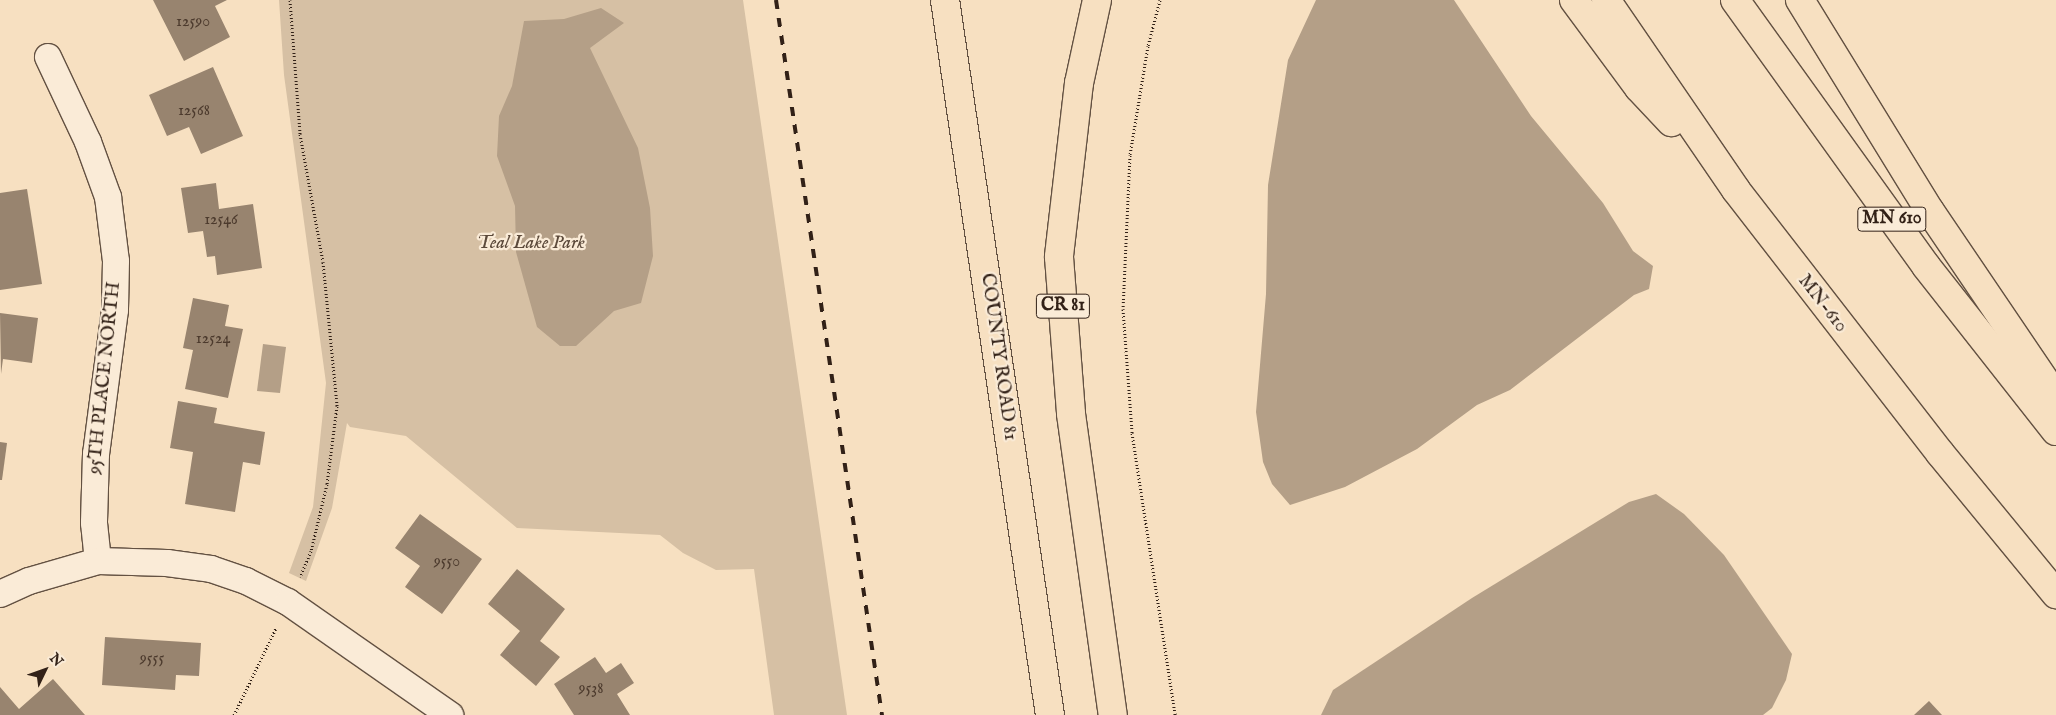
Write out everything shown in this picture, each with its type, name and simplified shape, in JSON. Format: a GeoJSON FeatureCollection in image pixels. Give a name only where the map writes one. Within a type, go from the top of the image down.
{"type":"FeatureCollection","features":[{"type":"Feature","properties":{"kind":"highway","name":"COUNTY ROAD 81"},"geometry":{"type":"LineString","coordinates":[[945,0],[1050,715]]}},
{"type":"Feature","properties":{"kind":"highway","name":"CR 81"},"geometry":{"type":"LineString","coordinates":[[1097,0],[1079,83],[1059,257],[1071,414],[1113,715]]}},
{"type":"Feature","properties":{"kind":"highway"},"geometry":{"type":"LineString","coordinates":[[1574,0],[1639,88],[1736,190]]}},
{"type":"Feature","properties":{"kind":"highway","name":"MN-610"},"geometry":{"type":"LineString","coordinates":[[1606,0],[1736,190],[1940,453],[2056,594]]}},
{"type":"Feature","properties":{"kind":"highway","name":"MN 610"},"geometry":{"type":"LineString","coordinates":[[1736,0],[1926,266],[2056,432]]}},
{"type":"Feature","properties":{"kind":"highway"},"geometry":{"type":"LineString","coordinates":[[1800,0],[1930,211],[2056,397]]}},
{"type":"Feature","properties":{"kind":"street","name":"95TH PLACE NORTH"},"geometry":{"type":"LineString","coordinates":[[48,57],[88,142],[108,197],[116,261],[115,310],[96,454],[94,523],[98,561]]}},
{"type":"Feature","properties":{"kind":"street"},"geometry":{"type":"LineString","coordinates":[[0,594],[29,581],[98,561],[167,562],[210,569],[246,580],[331,629],[450,715]]}},
{"type":"Feature","properties":{"kind":"path"},"geometry":{"type":"LineString","coordinates":[[290,0],[300,134],[323,262],[337,406],[327,484],[311,551],[299,578]]}},
{"type":"Feature","properties":{"kind":"path"},"geometry":{"type":"LineString","coordinates":[[1160,0],[1148,46],[1130,155],[1123,309],[1132,433],[1175,715]]}},
{"type":"Feature","properties":{"kind":"path"},"geometry":{"type":"LineString","coordinates":[[234,715],[279,621]]}},
{"type":"Feature","properties":{"kind":"green space","name":"Teal Lake Park"},"geometry":{"type":"Polygon","coordinates":[[[279,0],[743,0],[847,715],[774,715],[754,569],[716,570],[683,553],[660,535],[517,528],[406,436],[350,427],[347,423],[332,508],[306,581],[289,573],[313,507],[326,383],[284,75],[279,0]]]}},
{"type":"Feature","properties":{"kind":"shaded area"},"geometry":{"type":"Polygon","coordinates":[[[1316,0],[1454,0],[1531,116],[1603,203],[1633,251],[1653,266],[1649,289],[1634,295],[1510,390],[1477,405],[1417,449],[1345,487],[1290,505],[1272,484],[1263,462],[1256,412],[1266,294],[1268,185],[1288,60],[1316,0]]]}},
{"type":"Feature","properties":{"kind":"shaded area"},"geometry":{"type":"Polygon","coordinates":[[[601,8],[624,23],[590,48],[638,148],[650,208],[653,256],[641,303],[614,311],[576,346],[560,346],[537,327],[516,252],[515,206],[497,156],[499,116],[512,86],[524,21],[564,19],[601,8]]]}},
{"type":"Feature","properties":{"kind":"shaded area"},"geometry":{"type":"Polygon","coordinates":[[[263,344],[286,347],[280,393],[257,391],[263,344]]]}},
{"type":"Feature","properties":{"kind":"shaded area"},"geometry":{"type":"Polygon","coordinates":[[[1656,494],[1684,514],[1724,555],[1792,654],[1786,680],[1772,708],[1763,715],[1321,715],[1333,690],[1472,598],[1629,502],[1656,494]]]}},
{"type":"Feature","properties":{"kind":"building"},"geometry":{"type":"Polygon","coordinates":[[[153,0],[227,0],[215,6],[230,37],[184,61],[153,0]]]}},
{"type":"Feature","properties":{"kind":"building"},"geometry":{"type":"Polygon","coordinates":[[[213,67],[243,136],[201,154],[189,127],[167,136],[149,95],[213,67]]]}},
{"type":"Feature","properties":{"kind":"building"},"geometry":{"type":"Polygon","coordinates":[[[216,183],[219,209],[253,204],[262,268],[217,275],[215,256],[207,257],[203,231],[188,233],[181,188],[216,183]]]}},
{"type":"Feature","properties":{"kind":"building"},"geometry":{"type":"Polygon","coordinates":[[[27,189],[42,284],[0,290],[0,193],[27,189]]]}},
{"type":"Feature","properties":{"kind":"building"},"geometry":{"type":"Polygon","coordinates":[[[193,298],[229,305],[225,326],[243,329],[228,398],[185,389],[193,350],[183,348],[193,298]]]}},
{"type":"Feature","properties":{"kind":"building"},"geometry":{"type":"Polygon","coordinates":[[[0,313],[38,318],[32,363],[3,359],[1,374],[0,313]]]}},
{"type":"Feature","properties":{"kind":"building"},"geometry":{"type":"Polygon","coordinates":[[[178,401],[217,408],[214,423],[265,432],[260,465],[243,462],[235,512],[185,504],[193,452],[170,448],[178,401]]]}},
{"type":"Feature","properties":{"kind":"building"},"geometry":{"type":"Polygon","coordinates":[[[0,442],[7,443],[2,480],[0,480],[0,442]]]}},
{"type":"Feature","properties":{"kind":"building"},"geometry":{"type":"Polygon","coordinates":[[[420,514],[482,559],[442,614],[405,587],[420,566],[395,548],[420,514]]]}},
{"type":"Feature","properties":{"kind":"building"},"geometry":{"type":"Polygon","coordinates":[[[517,569],[565,609],[540,641],[560,657],[536,686],[500,655],[520,631],[488,604],[517,569]]]}},
{"type":"Feature","properties":{"kind":"building"},"geometry":{"type":"Polygon","coordinates":[[[105,637],[201,643],[199,676],[176,675],[175,690],[102,685],[105,637]]]}},
{"type":"Feature","properties":{"kind":"building"},"geometry":{"type":"Polygon","coordinates":[[[595,657],[606,673],[621,663],[634,683],[617,694],[630,715],[574,715],[554,684],[595,657]]]}},
{"type":"Feature","properties":{"kind":"building"},"geometry":{"type":"Polygon","coordinates":[[[53,679],[85,715],[0,715],[0,687],[19,709],[53,679]]]}},
{"type":"Feature","properties":{"kind":"building"},"geometry":{"type":"Polygon","coordinates":[[[1929,701],[1942,715],[1914,715],[1929,701]]]}},
{"type":"Feature","properties":{"kind":"railway"},"geometry":{"type":"LineString","coordinates":[[776,0],[882,715]]}}]}
